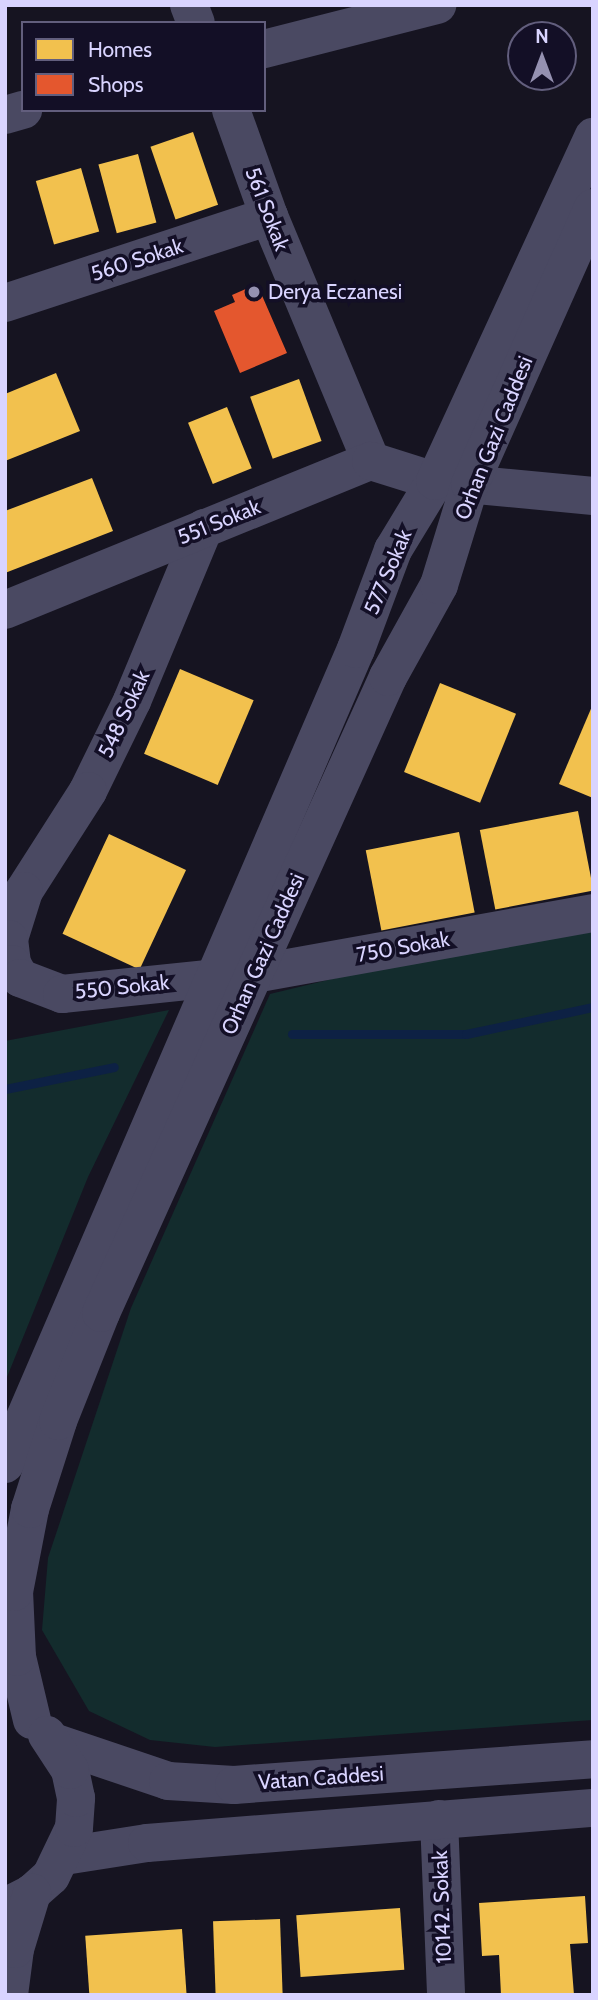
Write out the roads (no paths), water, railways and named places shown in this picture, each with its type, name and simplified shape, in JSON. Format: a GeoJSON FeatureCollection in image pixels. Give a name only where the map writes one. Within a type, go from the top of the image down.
{"type":"FeatureCollection","features":[{"type":"Feature","properties":{"kind":"street"},"geometry":{"type":"LineString","coordinates":[[188,5],[195,21]]}},
{"type":"Feature","properties":{"kind":"street"},"geometry":{"type":"LineString","coordinates":[[266,48],[437,5]]}},
{"type":"Feature","properties":{"kind":"street","name":"561 Sokak"},"geometry":{"type":"LineString","coordinates":[[232,112],[269,216],[371,461]]}},
{"type":"Feature","properties":{"kind":"street","name":"577 Sokak"},"geometry":{"type":"LineString","coordinates":[[213,976],[356,649],[393,550],[452,483],[593,137]]}},
{"type":"Feature","properties":{"kind":"street","name":"Orhan Gazi Caddesi"},"geometry":{"type":"LineString","coordinates":[[31,1723],[17,1657],[13,1616],[16,1571],[30,1508],[101,1313],[388,677],[439,585],[452,483],[585,242],[593,208]]}},
{"type":"Feature","properties":{"kind":"street","name":"560 Sokak"},"geometry":{"type":"LineString","coordinates":[[5,303],[269,216]]}},
{"type":"Feature","properties":{"kind":"street"},"geometry":{"type":"LineString","coordinates":[[371,461],[452,483],[593,496]]}},
{"type":"Feature","properties":{"kind":"street","name":"551 Sokak"},"geometry":{"type":"LineString","coordinates":[[5,610],[371,461]]}},
{"type":"Feature","properties":{"kind":"street","name":"548 Sokak"},"geometry":{"type":"LineString","coordinates":[[14,894],[88,791],[204,528]]}},
{"type":"Feature","properties":{"kind":"street","name":"550 Sokak"},"geometry":{"type":"LineString","coordinates":[[14,894],[9,939],[12,964],[20,978],[36,988],[62,993],[213,976]]}},
{"type":"Feature","properties":{"kind":"street","name":"750 Sokak"},"geometry":{"type":"LineString","coordinates":[[213,976],[254,974],[593,913]]}},
{"type":"Feature","properties":{"kind":"street","name":"Orhan Gazi Caddesi"},"geometry":{"type":"LineString","coordinates":[[5,1464],[213,976]]}},
{"type":"Feature","properties":{"kind":"street"},"geometry":{"type":"LineString","coordinates":[[9,1995],[18,1900],[64,1856],[74,1828],[76,1798],[70,1770],[31,1723]]}},
{"type":"Feature","properties":{"kind":"street","name":"Vatan Caddesi"},"geometry":{"type":"LineString","coordinates":[[31,1723],[168,1781],[234,1785],[593,1759]]}},
{"type":"Feature","properties":{"kind":"street"},"geometry":{"type":"LineString","coordinates":[[64,1856],[147,1843],[593,1808]]}},
{"type":"Feature","properties":{"kind":"street","name":"10142. Sokak"},"geometry":{"type":"LineString","coordinates":[[439,1819],[446,1995]]}},
{"type":"Feature","properties":{"kind":"waterway"},"geometry":{"type":"LineString","coordinates":[[292,1034],[466,1034],[593,1007]]}},
{"type":"Feature","properties":{"kind":"waterway"},"geometry":{"type":"LineString","coordinates":[[5,1089],[114,1067]]}},
{"type":"Feature","properties":{"kind":"place","name":"Derya Eczanesi"},"geometry":{"type":"Point","coordinates":[254,292]}}]}
